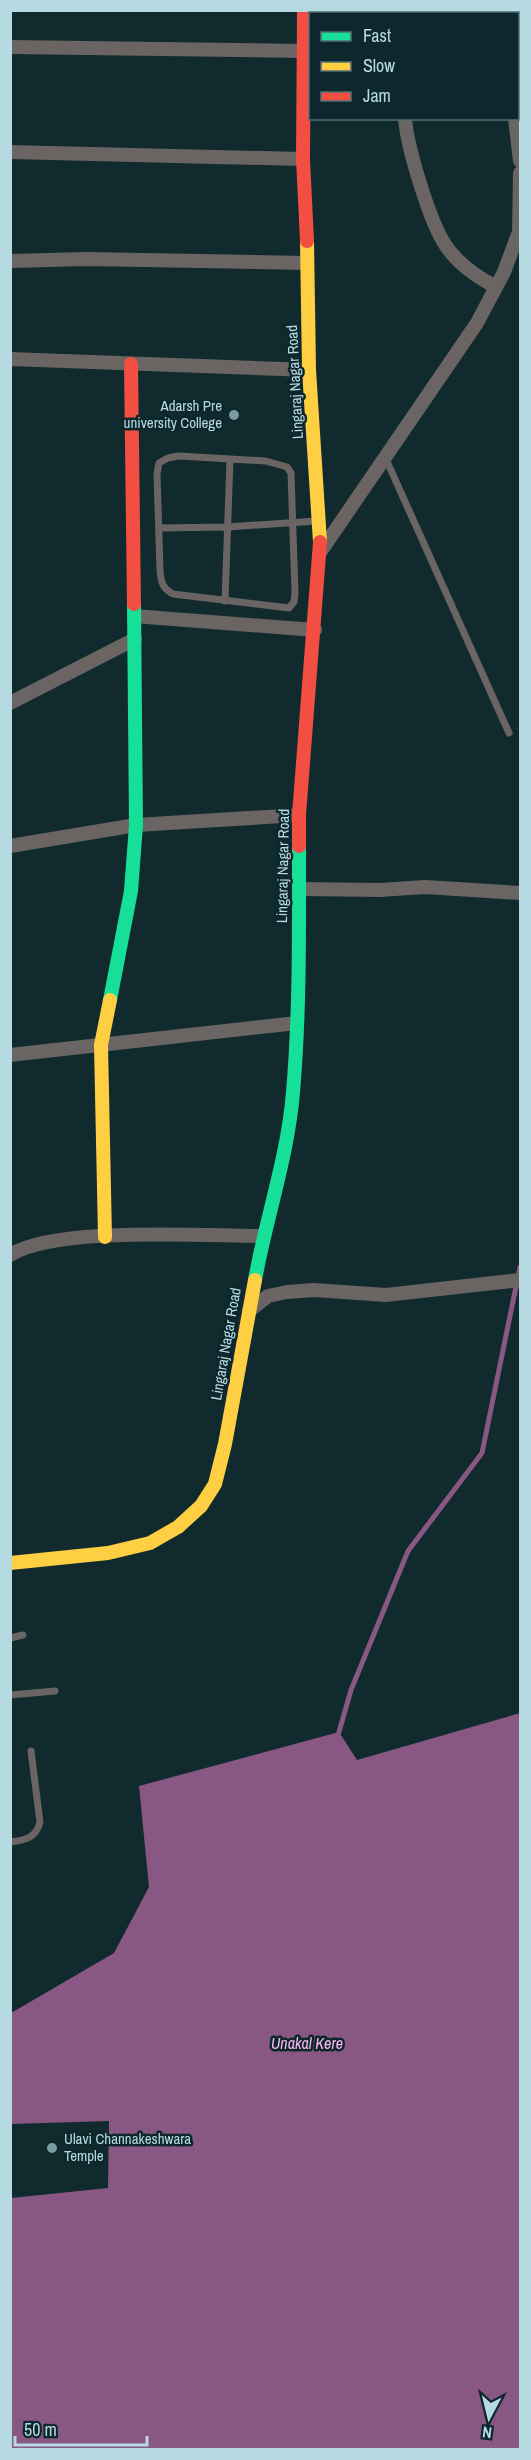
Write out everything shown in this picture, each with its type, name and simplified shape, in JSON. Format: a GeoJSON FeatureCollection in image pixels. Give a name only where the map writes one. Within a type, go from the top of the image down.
{"type":"FeatureCollection","features":[{"type":"Feature","properties":{"kind":"street","name":"Lingaraj Nagar Road"},"geometry":{"type":"LineString","coordinates":[[10,1563],[108,1553],[150,1543],[178,1527],[201,1506],[215,1484],[288,1125],[293,1094],[297,1023],[299,815],[321,551],[309,370],[307,203],[303,159],[304,10]]}},
{"type":"Feature","properties":{"kind":"street"},"geometry":{"type":"LineString","coordinates":[[10,47],[303,51]]}},
{"type":"Feature","properties":{"kind":"street"},"geometry":{"type":"LineString","coordinates":[[405,120],[406,135],[425,198],[445,245],[479,278],[496,287]]}},
{"type":"Feature","properties":{"kind":"street"},"geometry":{"type":"LineString","coordinates":[[515,120],[520,161]]}},
{"type":"Feature","properties":{"kind":"street"},"geometry":{"type":"LineString","coordinates":[[10,152],[303,159]]}},
{"type":"Feature","properties":{"kind":"street"},"geometry":{"type":"LineString","coordinates":[[321,551],[477,323],[496,287],[520,230],[520,173]]}},
{"type":"Feature","properties":{"kind":"street"},"geometry":{"type":"LineString","coordinates":[[10,261],[87,259],[306,263]]}},
{"type":"Feature","properties":{"kind":"street"},"geometry":{"type":"LineString","coordinates":[[10,358],[309,370]]}},
{"type":"Feature","properties":{"kind":"street"},"geometry":{"type":"LineString","coordinates":[[105,1237],[101,1045],[131,891],[136,825],[131,364]]}},
{"type":"Feature","properties":{"kind":"street"},"geometry":{"type":"LineString","coordinates":[[134,616],[315,630]]}},
{"type":"Feature","properties":{"kind":"street"},"geometry":{"type":"LineString","coordinates":[[10,703],[135,639]]}},
{"type":"Feature","properties":{"kind":"street"},"geometry":{"type":"LineString","coordinates":[[10,846],[136,825],[299,815]]}},
{"type":"Feature","properties":{"kind":"street"},"geometry":{"type":"LineString","coordinates":[[299,889],[380,890],[424,887],[520,894]]}},
{"type":"Feature","properties":{"kind":"street"},"geometry":{"type":"LineString","coordinates":[[10,1055],[297,1023]]}},
{"type":"Feature","properties":{"kind":"street"},"geometry":{"type":"LineString","coordinates":[[10,1255],[37,1244],[70,1239],[264,1236]]}},
{"type":"Feature","properties":{"kind":"street"},"geometry":{"type":"LineString","coordinates":[[249,1311],[268,1296],[286,1292],[314,1290],[386,1295],[520,1280]]}},
{"type":"Feature","properties":{"kind":"lane"},"geometry":{"type":"LineString","coordinates":[[179,456],[230,459],[266,461],[287,467],[291,473],[294,602],[289,608],[173,594],[165,590],[161,583],[157,474],[159,463],[179,456]]}},
{"type":"Feature","properties":{"kind":"lane"},"geometry":{"type":"LineString","coordinates":[[385,457],[510,733]]}},
{"type":"Feature","properties":{"kind":"lane"},"geometry":{"type":"LineString","coordinates":[[225,601],[230,459]]}},
{"type":"Feature","properties":{"kind":"lane"},"geometry":{"type":"LineString","coordinates":[[159,528],[227,527],[319,521]]}},
{"type":"Feature","properties":{"kind":"lane"},"geometry":{"type":"LineString","coordinates":[[10,1638],[22,1635]]}},
{"type":"Feature","properties":{"kind":"lane"},"geometry":{"type":"LineString","coordinates":[[10,1695],[54,1691]]}},
{"type":"Feature","properties":{"kind":"lane"},"geometry":{"type":"LineString","coordinates":[[10,1842],[31,1838],[38,1831],[40,1822],[31,1752]]}},
{"type":"Feature","properties":{"kind":"water","name":"Unakal Kere"},"geometry":{"type":"Polygon","coordinates":[[[520,1713],[520,2449],[11,2449],[11,2198],[108,2188],[109,2121],[11,2124],[11,2013],[114,1953],[149,1887],[139,1786],[339,1732],[357,1760],[520,1713]]]}},
{"type":"Feature","properties":{"kind":"waterway"},"geometry":{"type":"LineString","coordinates":[[339,1732],[351,1690],[408,1551],[482,1453],[520,1267]]}},
{"type":"Feature","properties":{"kind":"traffic: fast"},"geometry":{"type":"LineString","coordinates":[[110,1000],[131,891],[136,825],[134,604]]}},
{"type":"Feature","properties":{"kind":"traffic: fast"},"geometry":{"type":"LineString","coordinates":[[255,1280],[282,1163],[293,1092],[298,1000],[299,846]]}},
{"type":"Feature","properties":{"kind":"traffic: slow"},"geometry":{"type":"LineString","coordinates":[[307,241],[309,370],[320,542]]}},
{"type":"Feature","properties":{"kind":"traffic: slow"},"geometry":{"type":"LineString","coordinates":[[105,1237],[101,1045],[110,1000]]}},
{"type":"Feature","properties":{"kind":"traffic: slow"},"geometry":{"type":"LineString","coordinates":[[10,1563],[108,1553],[150,1543],[178,1527],[201,1506],[215,1484],[225,1444],[255,1280]]}},
{"type":"Feature","properties":{"kind":"traffic: jam"},"geometry":{"type":"LineString","coordinates":[[304,10],[303,159],[307,241]]}},
{"type":"Feature","properties":{"kind":"traffic: jam"},"geometry":{"type":"LineString","coordinates":[[131,364],[134,604]]}},
{"type":"Feature","properties":{"kind":"traffic: jam"},"geometry":{"type":"LineString","coordinates":[[299,846],[299,815],[320,542]]}},
{"type":"Feature","properties":{"kind":"place","name":"Adarsh Pre university College"},"geometry":{"type":"Point","coordinates":[234,415]}},
{"type":"Feature","properties":{"kind":"place","name":"Ulavi Channakeshwara Temple"},"geometry":{"type":"Point","coordinates":[52,2148]}}]}
